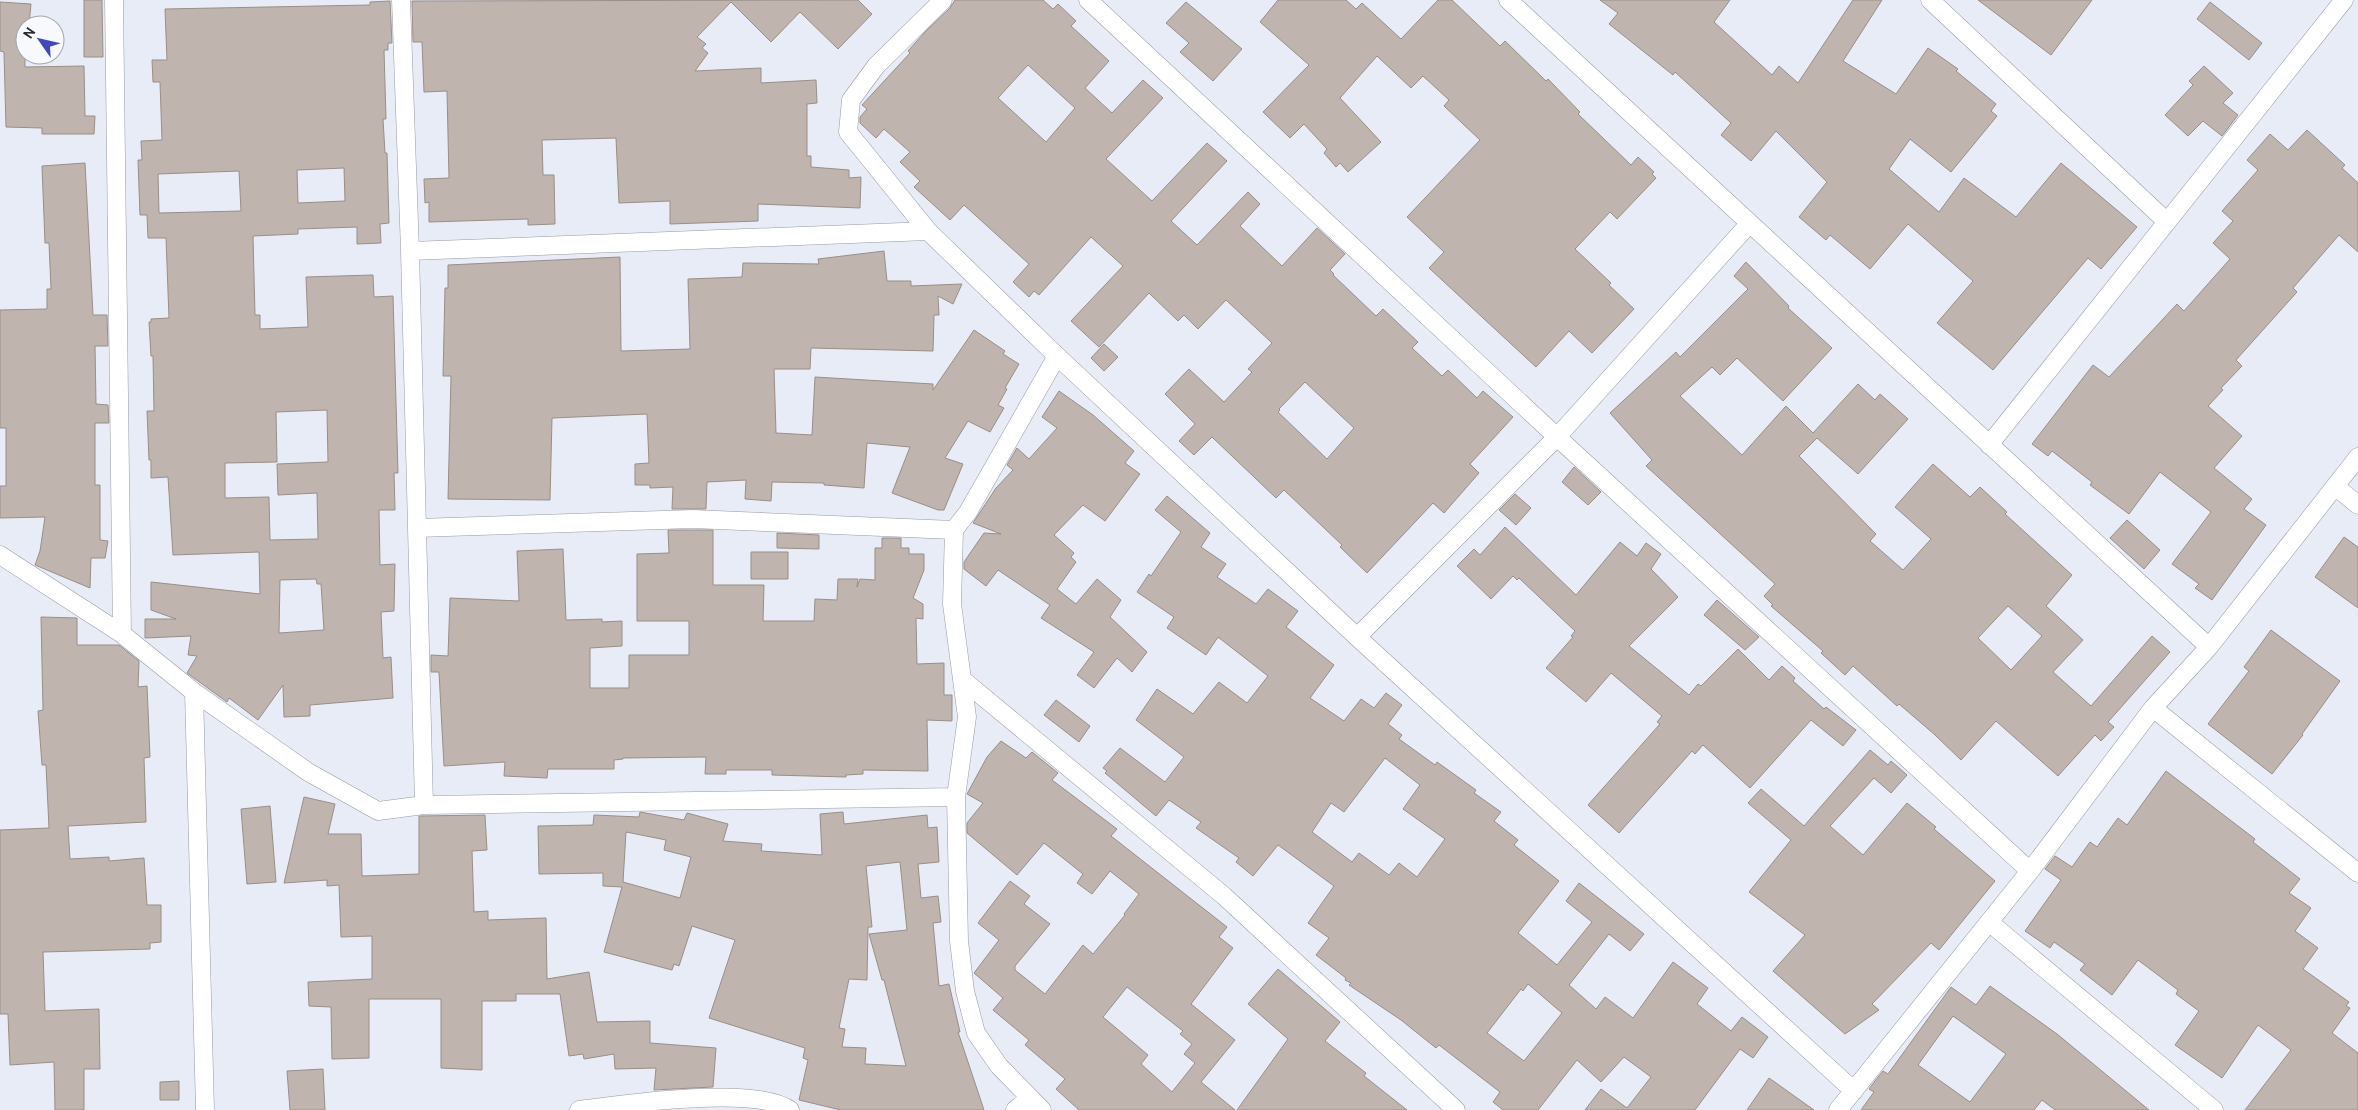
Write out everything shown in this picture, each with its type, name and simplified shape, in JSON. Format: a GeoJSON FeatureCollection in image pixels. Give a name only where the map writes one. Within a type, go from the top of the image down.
{"type":"FeatureCollection","features":[{"type":"Feature","properties":{"kind":"street"},"geometry":{"type":"LineString","coordinates":[[114,0],[122,634]]}},
{"type":"Feature","properties":{"kind":"street"},"geometry":{"type":"LineString","coordinates":[[401,0],[410,251],[424,805]]}},
{"type":"Feature","properties":{"kind":"street"},"geometry":{"type":"LineString","coordinates":[[944,0],[876,66],[851,100],[848,132],[928,231],[1057,356],[1357,637],[1854,1091]]}},
{"type":"Feature","properties":{"kind":"street"},"geometry":{"type":"LineString","coordinates":[[1088,0],[1557,437],[2030,871]]}},
{"type":"Feature","properties":{"kind":"street"},"geometry":{"type":"LineString","coordinates":[[1508,0],[2209,647]]}},
{"type":"Feature","properties":{"kind":"street"},"geometry":{"type":"LineString","coordinates":[[1930,0],[2166,222]]}},
{"type":"Feature","properties":{"kind":"street"},"geometry":{"type":"LineString","coordinates":[[1988,444],[2344,0]]}},
{"type":"Feature","properties":{"kind":"street"},"geometry":{"type":"LineString","coordinates":[[1357,637],[1557,437],[1749,224]]}},
{"type":"Feature","properties":{"kind":"street"},"geometry":{"type":"LineString","coordinates":[[410,251],[928,231]]}},
{"type":"Feature","properties":{"kind":"street"},"geometry":{"type":"LineString","coordinates":[[1015,1110],[1036,1104],[999,1066],[976,1033],[966,991],[959,941],[956,797],[968,717],[952,604],[954,530],[968,512],[1057,356]]}},
{"type":"Feature","properties":{"kind":"street"},"geometry":{"type":"LineString","coordinates":[[1838,1110],[2030,871],[2153,708],[2209,647],[2358,457]]}},
{"type":"Feature","properties":{"kind":"street"},"geometry":{"type":"LineString","coordinates":[[2336,487],[2358,505]]}},
{"type":"Feature","properties":{"kind":"street"},"geometry":{"type":"LineString","coordinates":[[417,528],[693,519],[954,530]]}},
{"type":"Feature","properties":{"kind":"street"},"geometry":{"type":"LineString","coordinates":[[0,555],[122,634],[194,692],[308,772],[378,811],[424,805],[956,797]]}},
{"type":"Feature","properties":{"kind":"street"},"geometry":{"type":"LineString","coordinates":[[964,681],[1224,896],[1456,1110]]}},
{"type":"Feature","properties":{"kind":"street"},"geometry":{"type":"LineString","coordinates":[[194,692],[205,1110]]}},
{"type":"Feature","properties":{"kind":"street"},"geometry":{"type":"LineString","coordinates":[[2153,708],[2358,873]]}},
{"type":"Feature","properties":{"kind":"street"},"geometry":{"type":"LineString","coordinates":[[1989,922],[2214,1110]]}},
{"type":"Feature","properties":{"kind":"street"},"geometry":{"type":"LineString","coordinates":[[579,1110],[650,1101],[741,1098],[768,1101],[790,1110]]}},
{"type":"Feature","properties":{"kind":"building"},"geometry":{"type":"Polygon","coordinates":[[[84,0],[102,0],[103,57],[84,57],[84,0]]]}},
{"type":"Feature","properties":{"kind":"building"},"geometry":{"type":"Polygon","coordinates":[[[858,0],[872,14],[838,49],[800,12],[771,42],[731,2],[697,37],[706,44],[702,48],[708,53],[695,71],[761,68],[761,83],[816,80],[817,103],[807,104],[807,156],[811,156],[811,167],[849,170],[849,178],[861,177],[860,208],[758,204],[758,221],[670,224],[670,201],[619,203],[616,138],[542,140],[543,175],[554,175],[555,224],[528,225],[528,219],[429,222],[429,202],[425,203],[424,179],[449,178],[447,91],[424,92],[422,42],[413,42],[412,1],[858,0]]]}},
{"type":"Feature","properties":{"kind":"building"},"geometry":{"type":"Polygon","coordinates":[[[955,0],[1043,0],[1053,9],[1058,4],[1076,21],[1071,26],[1109,61],[1085,88],[1112,113],[1143,80],[1163,98],[1106,159],[1152,201],[1207,143],[1227,161],[1171,221],[1197,245],[1248,192],[1260,204],[1240,226],[1282,266],[1317,228],[1345,254],[1330,270],[1333,275],[1376,316],[1383,309],[1418,342],[1412,348],[1442,376],[1448,370],[1477,398],[1483,391],[1513,417],[1470,464],[1479,473],[1444,513],[1433,503],[1367,573],[1340,547],[1342,545],[1284,490],[1276,498],[1212,437],[1194,455],[1179,441],[1195,424],[1165,394],[1189,369],[1224,402],[1252,372],[1248,369],[1272,343],[1226,300],[1198,329],[1184,315],[1178,321],[1149,293],[1099,347],[1071,321],[1123,266],[1091,237],[1039,295],[1034,291],[1029,297],[1013,282],[1029,264],[964,205],[950,220],[914,187],[920,181],[900,162],[910,152],[884,129],[876,138],[860,123],[860,117],[867,109],[862,105],[910,53],[908,51],[926,31],[950,8],[955,0]],[[1028,65],[998,98],[1046,142],[1075,108],[1028,65]],[[1305,382],[1278,412],[1327,459],[1354,428],[1305,382]]]}},
{"type":"Feature","properties":{"kind":"building"},"geometry":{"type":"Polygon","coordinates":[[[1278,0],[1346,0],[1356,9],[1362,3],[1401,39],[1438,0],[1452,0],[1500,46],[1505,41],[1546,81],[1548,79],[1580,112],[1578,114],[1631,165],[1638,157],[1654,172],[1652,174],[1656,178],[1617,219],[1610,212],[1575,249],[1611,283],[1609,285],[1634,309],[1592,353],[1569,331],[1536,367],[1429,268],[1444,252],[1407,217],[1480,140],[1444,106],[1449,100],[1423,76],[1411,88],[1377,56],[1340,98],[1381,142],[1348,172],[1340,163],[1336,167],[1324,153],[1327,149],[1304,124],[1290,138],[1263,112],[1309,65],[1260,22],[1278,0]]]}},
{"type":"Feature","properties":{"kind":"building"},"geometry":{"type":"Polygon","coordinates":[[[1600,0],[1730,0],[1714,22],[1772,75],[1779,66],[1798,83],[1853,0],[1882,0],[1843,61],[1896,94],[1928,48],[1958,69],[1956,71],[1996,104],[1991,111],[1997,116],[1951,172],[1910,139],[1889,169],[1939,212],[1964,178],[2016,217],[2061,163],[2137,227],[2101,269],[2088,258],[1993,370],[1937,323],[1973,281],[1908,224],[1870,269],[1830,235],[1826,240],[1799,217],[1827,182],[1776,131],[1751,161],[1721,135],[1731,123],[1675,72],[1673,75],[1609,24],[1618,13],[1600,0]]]}},
{"type":"Feature","properties":{"kind":"building"},"geometry":{"type":"Polygon","coordinates":[[[1978,0],[2092,0],[2051,55],[1978,0]]]}},
{"type":"Feature","properties":{"kind":"building"},"geometry":{"type":"Polygon","coordinates":[[[390,1],[392,43],[388,43],[388,50],[384,50],[386,119],[383,119],[385,153],[387,153],[389,223],[380,224],[381,243],[357,244],[357,227],[298,229],[298,234],[253,236],[255,315],[260,315],[260,329],[308,327],[306,277],[373,275],[374,297],[393,296],[398,473],[394,473],[395,510],[379,510],[380,565],[395,564],[394,611],[381,612],[383,658],[391,657],[393,698],[310,705],[310,716],[284,717],[283,685],[258,720],[229,698],[227,702],[187,673],[197,656],[188,655],[191,636],[145,638],[145,619],[176,619],[151,610],[151,582],[260,594],[259,552],[173,555],[168,477],[151,478],[147,411],[154,411],[153,356],[151,356],[149,322],[151,322],[151,319],[169,318],[166,238],[148,238],[147,215],[140,215],[138,160],[142,160],[141,141],[162,140],[160,82],[153,82],[152,60],[167,60],[165,9],[370,5],[370,2],[390,1]],[[344,168],[297,170],[298,203],[345,201],[344,168]],[[239,171],[158,174],[159,213],[241,211],[239,171]],[[327,410],[276,412],[277,462],[225,463],[225,498],[269,497],[270,540],[318,539],[317,493],[278,495],[277,464],[328,462],[327,410]],[[316,579],[280,580],[279,633],[324,630],[321,584],[317,584],[316,579]]]}},
{"type":"Feature","properties":{"kind":"building"},"geometry":{"type":"Polygon","coordinates":[[[0,2],[31,4],[30,15],[15,15],[15,65],[25,65],[25,67],[84,66],[85,116],[95,116],[94,134],[42,134],[42,128],[6,127],[4,52],[0,51],[0,2]]]}},
{"type":"Feature","properties":{"kind":"building"},"geometry":{"type":"Polygon","coordinates":[[[1186,2],[1242,49],[1213,81],[1180,52],[1189,43],[1166,23],[1186,2]]]}},
{"type":"Feature","properties":{"kind":"building"},"geometry":{"type":"Polygon","coordinates":[[[2210,2],[2262,43],[2249,60],[2197,19],[2210,2]]]}},
{"type":"Feature","properties":{"kind":"building"},"geometry":{"type":"Polygon","coordinates":[[[2204,66],[2233,93],[2223,103],[2238,115],[2222,136],[2203,121],[2188,136],[2165,115],[2193,85],[2189,81],[2204,66]]]}},
{"type":"Feature","properties":{"kind":"building"},"geometry":{"type":"Polygon","coordinates":[[[2307,130],[2345,165],[2342,168],[2358,183],[2358,252],[2339,235],[2293,288],[2297,292],[2236,360],[2242,366],[2221,388],[2223,390],[2208,406],[2242,436],[2214,468],[2252,499],[2244,509],[2266,525],[2212,600],[2195,588],[2199,584],[2172,564],[2211,512],[2160,472],[2129,514],[2090,485],[2092,482],[2052,451],[2048,456],[2032,444],[2093,365],[2109,377],[2177,304],[2184,311],[2230,259],[2213,243],[2233,221],[2222,211],[2258,170],[2247,160],[2270,134],[2288,150],[2307,130]]]}},
{"type":"Feature","properties":{"kind":"building"},"geometry":{"type":"Polygon","coordinates":[[[85,163],[93,315],[107,315],[108,346],[95,346],[96,404],[108,405],[109,423],[95,423],[95,485],[100,485],[100,540],[108,541],[105,558],[91,558],[90,588],[35,565],[40,551],[45,517],[0,518],[0,486],[6,486],[6,428],[0,428],[0,310],[47,309],[47,289],[51,289],[49,243],[45,243],[42,166],[85,163]]]}},
{"type":"Feature","properties":{"kind":"building"},"geometry":{"type":"Polygon","coordinates":[[[884,251],[887,281],[911,281],[911,286],[962,284],[953,304],[938,296],[939,315],[934,315],[933,351],[811,348],[810,369],[774,369],[776,433],[812,435],[815,377],[933,384],[933,390],[974,330],[1005,351],[1003,354],[1019,364],[1005,388],[1007,389],[998,405],[1004,408],[990,432],[968,421],[945,458],[963,464],[944,510],[938,510],[892,493],[910,447],[867,443],[864,488],[824,485],[824,483],[772,482],[771,501],[745,499],[746,480],[707,482],[706,509],[672,509],[673,487],[650,488],[650,485],[635,485],[635,464],[649,463],[647,414],[552,418],[550,500],[448,499],[451,376],[443,376],[445,288],[448,288],[448,265],[620,257],[621,351],[690,349],[688,279],[742,277],[743,263],[819,264],[818,259],[884,251]]]}},
{"type":"Feature","properties":{"kind":"building"},"geometry":{"type":"Polygon","coordinates":[[[1746,262],[1789,306],[1788,308],[1832,348],[1783,401],[1737,358],[1720,375],[1712,367],[1680,396],[1742,455],[1786,406],[1813,433],[1858,384],[1875,400],[1880,394],[1908,419],[1858,474],[1817,438],[1799,456],[1876,534],[1870,541],[1903,570],[1931,539],[1895,507],[1933,464],[1970,497],[1980,487],[2007,512],[2005,514],[2072,575],[2046,606],[2083,640],[2053,672],[2091,706],[2152,636],[2170,652],[2108,722],[2114,727],[2101,741],[2095,735],[2058,776],[1996,721],[1961,760],[1934,734],[1899,704],[1897,706],[1853,666],[1845,675],[1821,653],[1823,651],[1771,606],[1773,605],[1764,596],[1775,584],[1646,466],[1652,460],[1610,413],[1676,352],[1680,357],[1748,289],[1734,276],[1746,262]],[[2008,606],[1978,638],[2011,670],[2042,636],[2008,606]]]}},
{"type":"Feature","properties":{"kind":"building"},"geometry":{"type":"Polygon","coordinates":[[[1104,344],[1118,357],[1104,371],[1091,358],[1104,344]]]}},
{"type":"Feature","properties":{"kind":"building"},"geometry":{"type":"Polygon","coordinates":[[[1059,391],[1093,415],[1134,451],[1125,463],[1140,474],[1105,521],[1083,505],[1054,535],[1074,553],[1071,557],[1076,562],[1057,589],[1076,604],[1097,579],[1121,600],[1110,617],[1147,652],[1132,672],[1117,658],[1094,688],[1077,675],[1094,652],[1041,618],[1050,605],[998,570],[986,586],[964,569],[964,562],[984,533],[1001,534],[973,523],[996,488],[1013,470],[1007,465],[1017,448],[1029,459],[1057,428],[1042,417],[1059,391]]]}},
{"type":"Feature","properties":{"kind":"building"},"geometry":{"type":"Polygon","coordinates":[[[1574,467],[1601,492],[1588,505],[1562,482],[1574,467]]]}},
{"type":"Feature","properties":{"kind":"building"},"geometry":{"type":"Polygon","coordinates":[[[1515,494],[1531,508],[1516,525],[1499,510],[1515,494]]]}},
{"type":"Feature","properties":{"kind":"building"},"geometry":{"type":"Polygon","coordinates":[[[1167,496],[1210,533],[1201,547],[1226,564],[1217,577],[1256,604],[1268,589],[1298,611],[1286,627],[1334,665],[1310,698],[1344,721],[1361,699],[1374,708],[1386,693],[1402,705],[1388,724],[1402,735],[1399,739],[1435,765],[1437,762],[1476,790],[1474,793],[1501,812],[1494,821],[1518,840],[1514,845],[1559,881],[1518,933],[1557,965],[1592,922],[1566,901],[1579,883],[1644,934],[1630,951],[1609,934],[1569,985],[1596,1009],[1605,997],[1633,1018],[1673,962],[1708,988],[1697,1004],[1731,1031],[1742,1017],[1768,1037],[1753,1058],[1740,1049],[1695,1110],[1585,1110],[1601,1089],[1627,1108],[1651,1077],[1624,1057],[1601,1082],[1577,1060],[1538,1110],[1503,1110],[1493,1102],[1500,1092],[1439,1045],[1436,1048],[1401,1020],[1349,985],[1351,983],[1345,980],[1346,978],[1316,955],[1329,938],[1308,923],[1334,886],[1278,845],[1253,876],[1236,862],[1239,858],[1196,828],[1201,822],[1169,800],[1156,816],[1105,773],[1107,771],[1103,768],[1120,748],[1165,782],[1184,757],[1136,720],[1157,689],[1193,714],[1219,682],[1247,703],[1268,676],[1218,637],[1206,655],[1167,628],[1174,617],[1137,592],[1149,574],[1151,576],[1181,532],[1155,510],[1167,496]],[[1385,758],[1344,812],[1331,803],[1312,832],[1352,862],[1359,853],[1389,875],[1399,863],[1417,877],[1445,839],[1403,809],[1420,785],[1385,758]],[[1528,984],[1523,991],[1521,989],[1487,1033],[1524,1061],[1562,1013],[1528,984]]]}},
{"type":"Feature","properties":{"kind":"building"},"geometry":{"type":"Polygon","coordinates":[[[2127,520],[2160,550],[2144,569],[2110,538],[2127,520]]]}},
{"type":"Feature","properties":{"kind":"building"},"geometry":{"type":"Polygon","coordinates":[[[1505,527],[1576,595],[1620,542],[1637,556],[1646,543],[1661,554],[1651,569],[1678,597],[1629,646],[1689,695],[1698,684],[1701,686],[1738,649],[1769,680],[1782,666],[1795,678],[1793,681],[1824,709],[1826,707],[1856,730],[1843,746],[1811,720],[1750,788],[1703,745],[1695,754],[1692,751],[1619,833],[1588,805],[1660,724],[1657,722],[1662,716],[1611,673],[1586,702],[1546,668],[1573,637],[1571,636],[1575,631],[1519,578],[1517,580],[1513,576],[1491,599],[1457,566],[1474,549],[1480,555],[1505,527]]]}},
{"type":"Feature","properties":{"kind":"building"},"geometry":{"type":"Polygon","coordinates":[[[668,530],[713,530],[713,585],[764,585],[763,621],[814,621],[815,599],[837,600],[838,579],[858,579],[857,587],[860,579],[875,580],[875,548],[882,548],[882,538],[901,538],[901,548],[909,548],[909,554],[924,554],[924,570],[913,598],[923,604],[923,619],[916,618],[917,664],[944,663],[944,695],[952,695],[952,721],[927,720],[928,771],[863,770],[863,774],[846,775],[846,777],[772,775],[772,770],[726,770],[726,774],[705,774],[706,757],[623,758],[614,760],[614,769],[548,769],[547,778],[504,776],[505,762],[444,766],[439,672],[431,672],[431,655],[448,656],[450,598],[519,601],[517,551],[563,549],[566,620],[602,619],[602,622],[622,621],[622,646],[590,648],[590,688],[629,688],[629,655],[689,655],[689,621],[637,621],[637,554],[669,553],[668,530]]]}},
{"type":"Feature","properties":{"kind":"building"},"geometry":{"type":"Polygon","coordinates":[[[777,533],[819,535],[819,549],[777,548],[777,533]]]}},
{"type":"Feature","properties":{"kind":"building"},"geometry":{"type":"Polygon","coordinates":[[[2344,537],[2358,547],[2358,608],[2315,577],[2344,537]]]}},
{"type":"Feature","properties":{"kind":"building"},"geometry":{"type":"Polygon","coordinates":[[[751,552],[788,552],[788,579],[751,579],[751,552]]]}},
{"type":"Feature","properties":{"kind":"building"},"geometry":{"type":"Polygon","coordinates":[[[1717,600],[1759,637],[1745,650],[1704,615],[1717,600]]]}},
{"type":"Feature","properties":{"kind":"building"},"geometry":{"type":"Polygon","coordinates":[[[41,617],[77,618],[77,645],[119,645],[139,661],[138,687],[147,686],[150,757],[144,758],[146,822],[68,826],[70,859],[109,857],[109,861],[144,858],[147,905],[161,905],[161,942],[150,943],[150,949],[43,952],[45,1011],[99,1009],[100,1069],[84,1069],[84,1110],[55,1110],[54,1062],[10,1065],[8,1014],[0,1014],[0,830],[49,828],[46,765],[42,765],[38,711],[43,710],[41,617]]]}},
{"type":"Feature","properties":{"kind":"building"},"geometry":{"type":"Polygon","coordinates":[[[2271,630],[2340,681],[2303,735],[2272,774],[2208,724],[2249,671],[2244,667],[2271,630]]]}},
{"type":"Feature","properties":{"kind":"building"},"geometry":{"type":"Polygon","coordinates":[[[1056,700],[1090,726],[1079,742],[1044,715],[1056,700]]]}},
{"type":"Feature","properties":{"kind":"building"},"geometry":{"type":"Polygon","coordinates":[[[1001,741],[1026,758],[1032,752],[1058,773],[1052,780],[1117,829],[1111,836],[1227,927],[1219,937],[1233,948],[1191,1004],[1235,1040],[1201,1082],[1235,1110],[1079,1110],[1056,1089],[1065,1079],[1025,1045],[1029,1040],[993,1010],[1003,998],[974,973],[999,940],[978,923],[1010,881],[1030,896],[1024,904],[1050,924],[1015,966],[1015,970],[1045,994],[1083,945],[1093,954],[1125,915],[1139,894],[1110,871],[1092,894],[1077,883],[1083,874],[1044,843],[1017,875],[967,833],[967,823],[983,803],[967,794],[987,757],[1001,741]],[[1127,987],[1103,1017],[1148,1055],[1141,1064],[1172,1092],[1195,1063],[1184,1054],[1192,1044],[1180,1034],[1183,1031],[1127,987]]]}},
{"type":"Feature","properties":{"kind":"building"},"geometry":{"type":"Polygon","coordinates":[[[1870,750],[1888,765],[1891,761],[1907,775],[1891,793],[1874,778],[1830,826],[1863,855],[1907,803],[1936,827],[1934,829],[1995,881],[1939,950],[1931,943],[1872,1004],[1879,1010],[1845,1034],[1773,971],[1805,935],[1749,892],[1791,840],[1748,803],[1761,789],[1804,826],[1870,750]]]}},
{"type":"Feature","properties":{"kind":"building"},"geometry":{"type":"Polygon","coordinates":[[[2166,771],[2255,839],[2253,842],[2300,879],[2289,893],[2311,908],[2295,931],[2318,948],[2303,969],[2349,1002],[2346,1006],[2350,1008],[2332,1033],[2358,1053],[2358,1110],[2245,1110],[2291,1050],[2258,1025],[2222,1078],[2175,1045],[2199,1011],[2176,994],[2178,990],[2138,960],[2112,995],[2080,970],[2085,964],[2054,942],[2050,948],[2025,931],[2061,880],[2045,869],[2055,856],[2072,867],[2090,842],[2097,847],[2118,818],[2127,825],[2166,771]]]}},
{"type":"Feature","properties":{"kind":"building"},"geometry":{"type":"Polygon","coordinates":[[[304,797],[335,804],[328,834],[361,834],[362,876],[419,874],[419,816],[485,815],[487,850],[472,851],[474,912],[488,911],[488,920],[546,918],[547,979],[589,972],[597,1022],[650,1021],[650,1043],[716,1048],[713,1087],[654,1090],[656,1068],[615,1069],[614,1054],[584,1059],[583,1054],[569,1056],[560,994],[516,994],[516,1001],[482,1001],[482,1070],[441,1068],[441,999],[369,999],[369,1058],[332,1059],[331,1007],[309,1006],[308,982],[372,979],[372,936],[341,937],[339,885],[327,886],[327,880],[284,883],[304,797]]]}},
{"type":"Feature","properties":{"kind":"building"},"geometry":{"type":"Polygon","coordinates":[[[270,806],[276,882],[247,884],[241,809],[270,806]]]}},
{"type":"Feature","properties":{"kind":"building"},"geometry":{"type":"Polygon","coordinates":[[[640,812],[684,820],[687,813],[728,824],[723,841],[762,844],[761,851],[822,855],[820,814],[843,812],[844,824],[927,815],[928,828],[937,827],[939,862],[918,864],[921,898],[938,896],[941,922],[933,923],[939,986],[949,984],[960,1032],[958,1032],[984,1110],[841,1110],[799,1100],[808,1060],[803,1058],[805,1048],[709,1018],[735,940],[692,926],[679,966],[674,964],[672,970],[604,952],[622,887],[603,886],[603,873],[539,874],[538,826],[593,825],[594,815],[639,817],[640,812]],[[626,832],[623,882],[680,898],[691,857],[664,850],[666,840],[626,832]],[[900,862],[866,866],[872,927],[868,927],[867,980],[849,979],[839,1028],[845,1029],[842,1047],[866,1048],[865,1064],[906,1066],[884,980],[882,980],[869,934],[907,930],[900,862]]]}},
{"type":"Feature","properties":{"kind":"building"},"geometry":{"type":"Polygon","coordinates":[[[1278,969],[1340,1022],[1325,1041],[1366,1073],[1364,1076],[1407,1110],[1237,1110],[1288,1039],[1248,1004],[1278,969]]]}},
{"type":"Feature","properties":{"kind":"building"},"geometry":{"type":"Polygon","coordinates":[[[1990,986],[2057,1034],[2149,1110],[2055,1110],[2042,1100],[2034,1110],[1861,1110],[1874,1092],[1869,1089],[1883,1071],[1888,1074],[1951,987],[1976,1005],[1990,986]],[[1953,1016],[1918,1065],[1970,1102],[2006,1054],[1953,1016]]]}},
{"type":"Feature","properties":{"kind":"building"},"geometry":{"type":"Polygon","coordinates":[[[323,1069],[325,1110],[290,1110],[287,1071],[323,1069]]]}},
{"type":"Feature","properties":{"kind":"building"},"geometry":{"type":"Polygon","coordinates":[[[1769,1078],[1814,1110],[1747,1110],[1769,1078]]]}},
{"type":"Feature","properties":{"kind":"building"},"geometry":{"type":"Polygon","coordinates":[[[179,1081],[179,1100],[160,1100],[160,1082],[179,1081]]]}}]}
